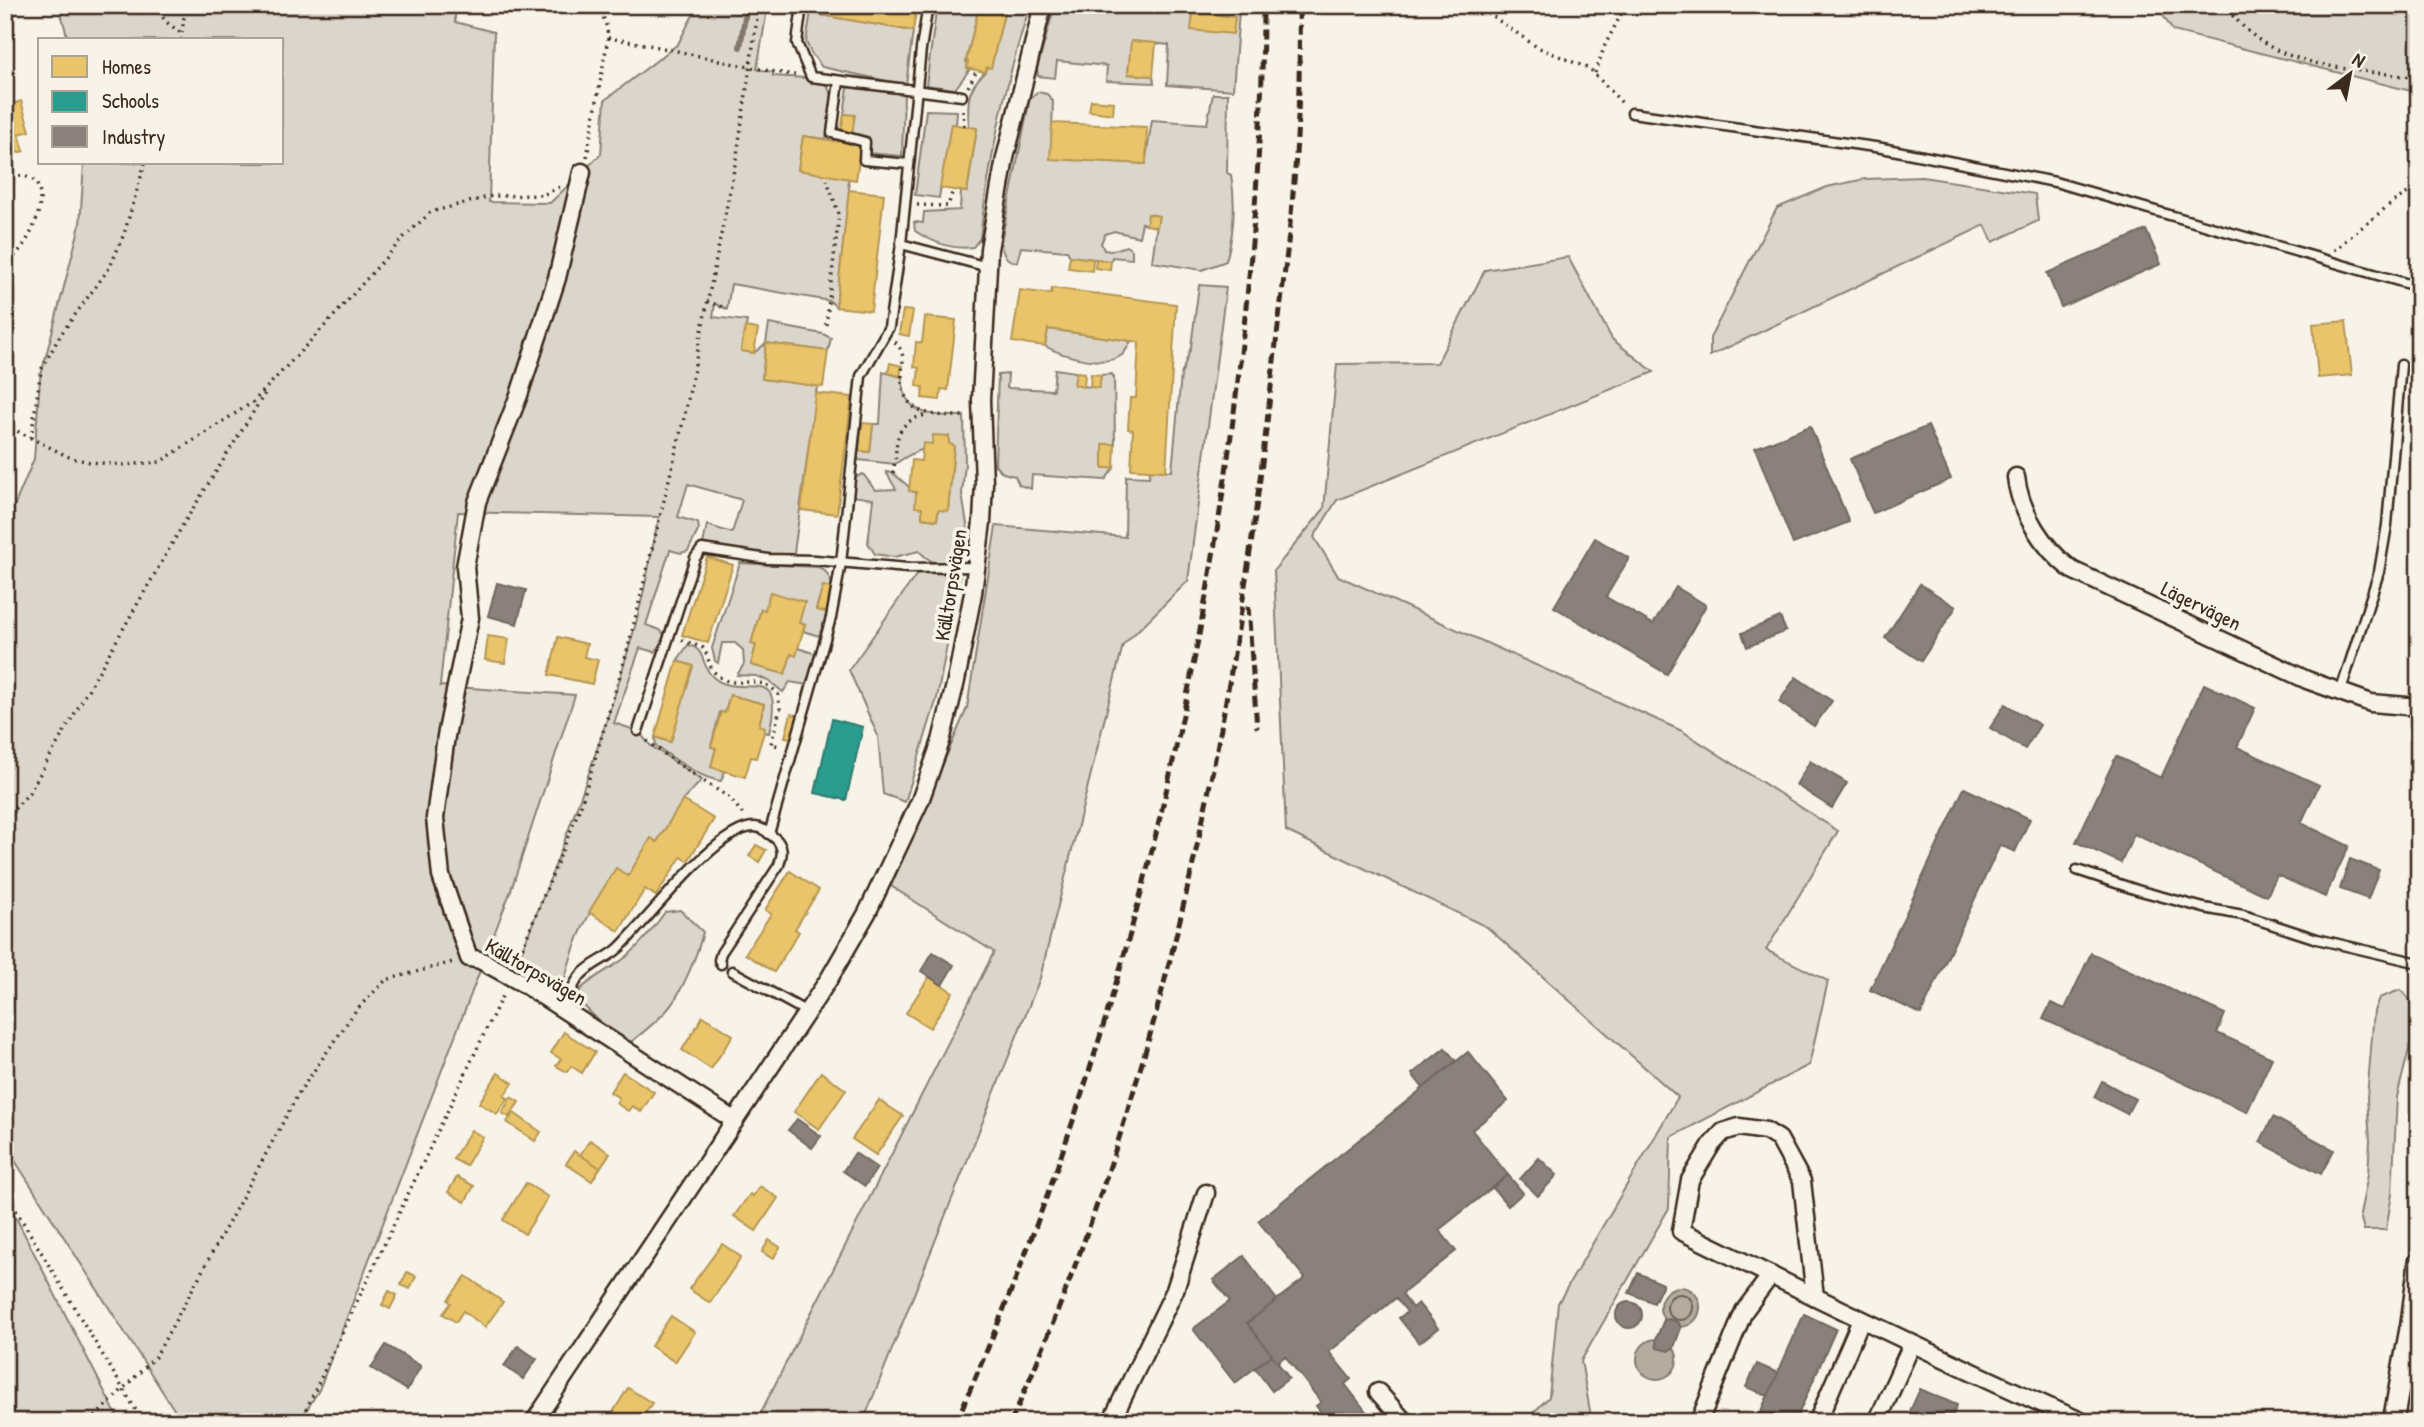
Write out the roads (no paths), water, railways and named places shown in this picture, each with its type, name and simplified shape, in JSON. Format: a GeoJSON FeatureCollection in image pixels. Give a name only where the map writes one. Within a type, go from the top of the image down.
{"type":"FeatureCollection","features":[{"type":"Feature","properties":{"kind":"street","name":"Källtorpsvägen"},"geometry":{"type":"LineString","coordinates":[[534,1422],[844,955],[930,774],[956,681],[977,567],[984,496],[981,416],[989,249],[1005,158],[1043,5]]}},
{"type":"Feature","properties":{"kind":"street","name":"Källtorpsvägen"},"geometry":{"type":"LineString","coordinates":[[582,172],[557,278],[519,395],[477,502],[465,568],[470,618],[446,736],[435,818],[441,876],[469,958],[480,960],[510,977],[735,1121]]}},
{"type":"Feature","properties":{"kind":"street","name":"Lägervägen"},"geometry":{"type":"LineString","coordinates":[[2017,477],[2018,498],[2045,544],[2059,561],[2073,570],[2307,680],[2371,703],[2419,707]]}},
{"type":"Feature","properties":{"kind":"street"},"geometry":{"type":"LineString","coordinates":[[1815,1297],[1802,1181],[1779,1139],[1766,1131],[1740,1127],[1723,1132],[1712,1144],[1690,1180],[1681,1231],[1861,1320],[2083,1422]]}},
{"type":"Feature","properties":{"kind":"street"},"geometry":{"type":"LineString","coordinates":[[1111,1422],[1175,1290],[1206,1193]]}},
{"type":"Feature","properties":{"kind":"street"},"geometry":{"type":"LineString","coordinates":[[2393,1422],[2419,1262]]}},
{"type":"Feature","properties":{"kind":"street"},"geometry":{"type":"LineString","coordinates":[[1699,1422],[1744,1311],[1771,1275]]}},
{"type":"Feature","properties":{"kind":"street"},"geometry":{"type":"LineString","coordinates":[[1817,1422],[1861,1320]]}},
{"type":"Feature","properties":{"kind":"street"},"geometry":{"type":"LineString","coordinates":[[1877,1422],[1912,1344]]}},
{"type":"Feature","properties":{"kind":"street"},"geometry":{"type":"LineString","coordinates":[[1378,1392],[1405,1422]]}},
{"type":"Feature","properties":{"kind":"lane"},"geometry":{"type":"LineString","coordinates":[[802,5],[797,44],[811,77],[962,96]]}},
{"type":"Feature","properties":{"kind":"lane"},"geometry":{"type":"LineString","coordinates":[[769,834],[831,618],[841,563],[861,376],[889,327],[928,5]]}},
{"type":"Feature","properties":{"kind":"lane"},"geometry":{"type":"LineString","coordinates":[[839,81],[832,133],[865,142],[863,160],[909,164]]}},
{"type":"Feature","properties":{"kind":"lane"},"geometry":{"type":"LineString","coordinates":[[1632,113],[1882,148],[2043,180],[2419,287]]}},
{"type":"Feature","properties":{"kind":"lane"},"geometry":{"type":"LineString","coordinates":[[901,244],[988,267]]}},
{"type":"Feature","properties":{"kind":"lane"},"geometry":{"type":"LineString","coordinates":[[2340,693],[2381,560],[2387,525],[2401,365]]}},
{"type":"Feature","properties":{"kind":"lane"},"geometry":{"type":"LineString","coordinates":[[638,731],[695,558],[702,549],[768,559],[815,559],[908,568],[977,567]]}},
{"type":"Feature","properties":{"kind":"lane"},"geometry":{"type":"LineString","coordinates":[[562,1009],[582,974],[592,964],[617,950],[710,850],[733,834],[753,827],[769,834],[780,844],[783,854],[779,865],[721,953],[721,964]]}},
{"type":"Feature","properties":{"kind":"lane"},"geometry":{"type":"LineString","coordinates":[[2077,870],[2151,893],[2243,915],[2317,939],[2419,963]]}},
{"type":"Feature","properties":{"kind":"lane"},"geometry":{"type":"LineString","coordinates":[[732,971],[807,1012]]}},
{"type":"Feature","properties":{"kind":"water"},"geometry":{"type":"Polygon","coordinates":[[[1680,1287],[1694,1293],[1700,1307],[1694,1321],[1680,1327],[1666,1321],[1660,1307],[1666,1293],[1680,1287]]]}},
{"type":"Feature","properties":{"kind":"water"},"geometry":{"type":"Polygon","coordinates":[[[1657,1339],[1671,1345],[1677,1359],[1671,1373],[1657,1379],[1643,1373],[1637,1359],[1643,1345],[1657,1339]]]}},
{"type":"Feature","properties":{"kind":"waterway"},"geometry":{"type":"LineString","coordinates":[[740,47],[747,5]]}},
{"type":"Feature","properties":{"kind":"railway"},"geometry":{"type":"LineString","coordinates":[[956,1422],[1009,1296],[1057,1168],[1100,1038],[1137,907],[1170,774],[1198,641],[1221,506],[1239,371],[1256,188],[1263,5]]}},
{"type":"Feature","properties":{"kind":"railway"},"geometry":{"type":"LineString","coordinates":[[1011,1422],[1063,1296],[1109,1168],[1149,1038],[1183,906],[1212,773],[1237,639],[1257,504],[1287,252],[1297,137],[1299,5]]}},
{"type":"Feature","properties":{"kind":"railway"},"geometry":{"type":"LineString","coordinates":[[1248,606],[1257,728]]}}]}
